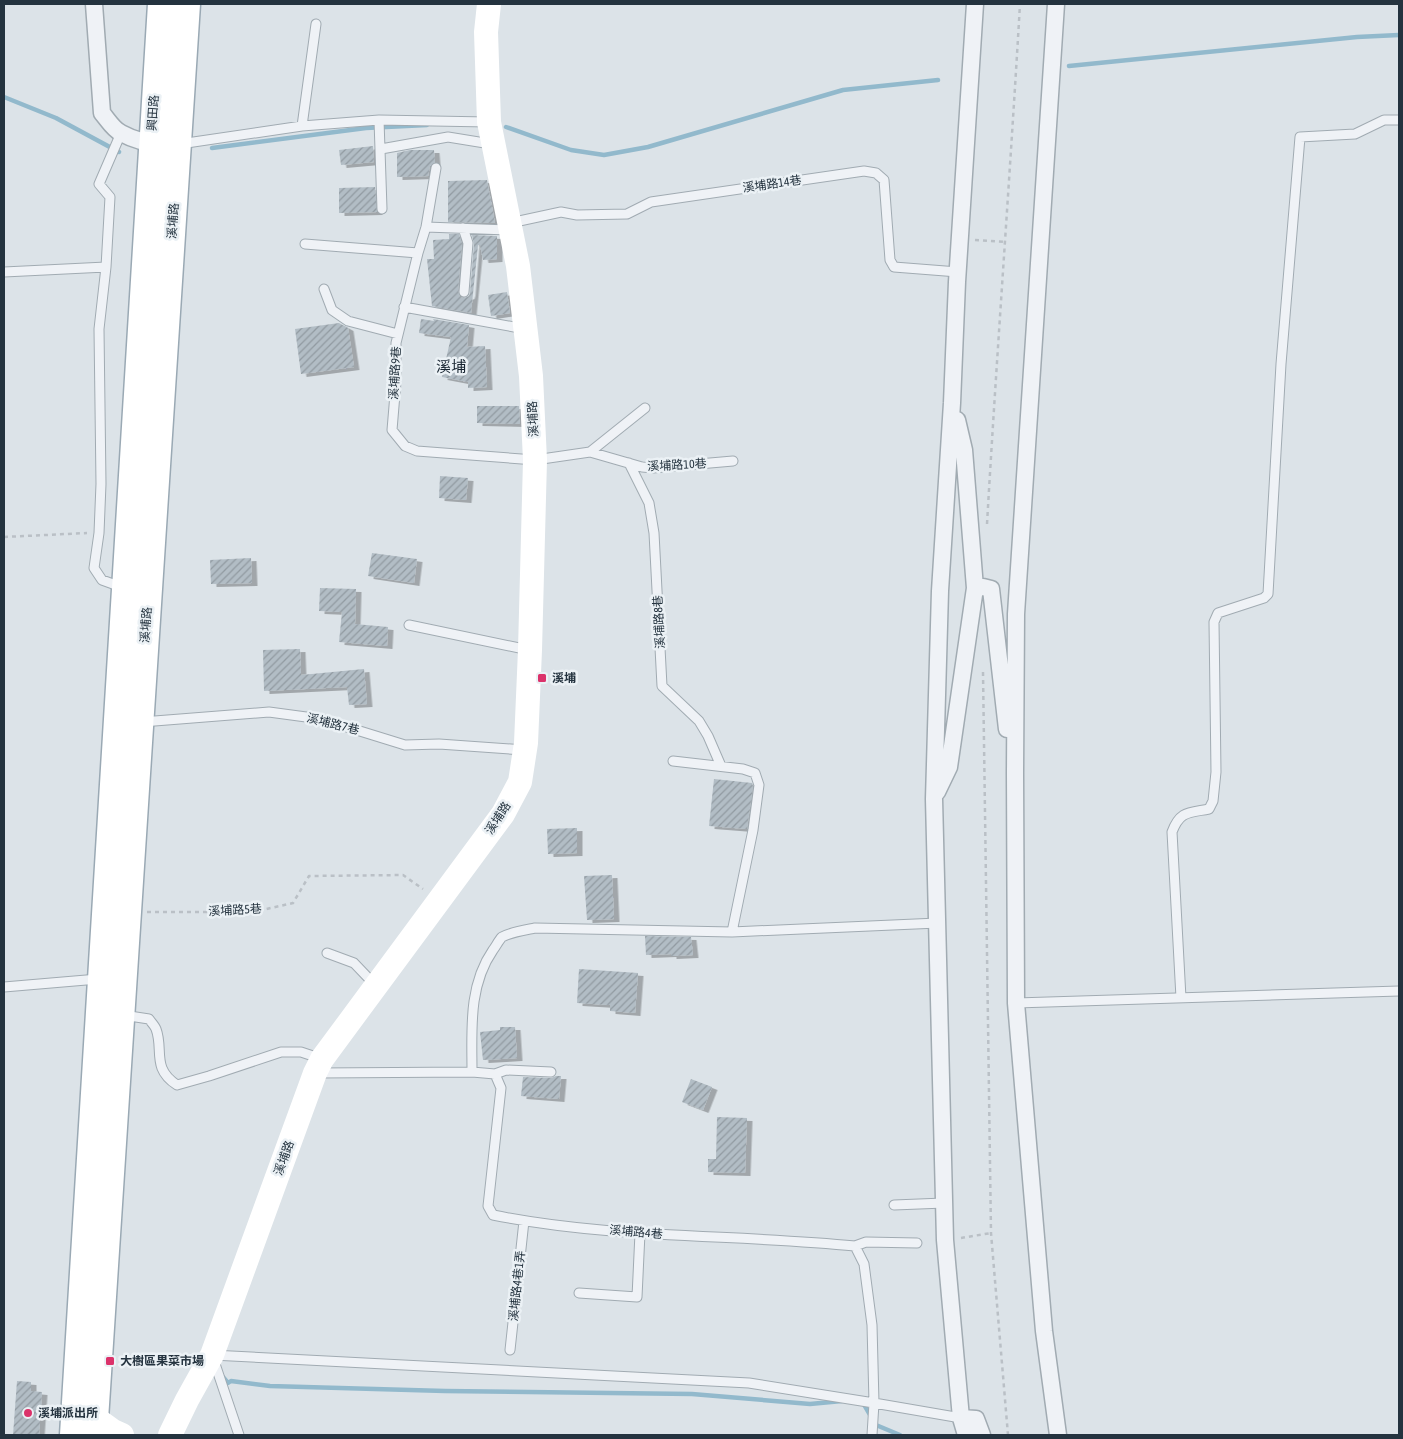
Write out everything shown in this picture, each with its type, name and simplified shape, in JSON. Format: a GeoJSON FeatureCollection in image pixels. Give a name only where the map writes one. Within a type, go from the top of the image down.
{"type":"FeatureCollection","features":[{"type":"Feature","properties":{"kind":"main road","name":"興田路"},"geometry":{"type":"LineString","coordinates":[[152,144],[161,4]]}},
{"type":"Feature","properties":{"kind":"main road"},"geometry":{"type":"LineString","coordinates":[[178,144],[187,4]]}},
{"type":"Feature","properties":{"kind":"main road","name":"溪埔路"},"geometry":{"type":"LineString","coordinates":[[72,1435],[152,144]]}},
{"type":"Feature","properties":{"kind":"main road","name":"溪埔路"},"geometry":{"type":"LineString","coordinates":[[94,1426],[178,144]]}},
{"type":"Feature","properties":{"kind":"street","name":"興田路"},"geometry":{"type":"LineString","coordinates":[[94,4],[102,112],[121,133],[152,144]]}},
{"type":"Feature","properties":{"kind":"street"},"geometry":{"type":"LineString","coordinates":[[489,4],[486,32],[491,133]]}},
{"type":"Feature","properties":{"kind":"street"},"geometry":{"type":"LineString","coordinates":[[966,1435],[961,1418],[945,1240],[934,799],[940,590],[975,4]]}},
{"type":"Feature","properties":{"kind":"street"},"geometry":{"type":"LineString","coordinates":[[1056,4],[1016,614],[1015,773],[1016,1003],[1044,1331],[1058,1435]]}},
{"type":"Feature","properties":{"kind":"street","name":"溪埔路"},"geometry":{"type":"LineString","coordinates":[[166,1433],[212,1355],[318,1066],[503,814],[520,782],[525,750],[530,650],[535,460],[531,376],[526,329],[511,227],[491,133]]}},
{"type":"Feature","properties":{"kind":"street"},"geometry":{"type":"LineString","coordinates":[[152,144],[178,144]]}},
{"type":"Feature","properties":{"kind":"street"},"geometry":{"type":"LineString","coordinates":[[934,799],[949,767],[975,588],[964,450],[952,403]]}},
{"type":"Feature","properties":{"kind":"street"},"geometry":{"type":"LineString","coordinates":[[975,588],[991,589],[1008,741],[1015,773]]}},
{"type":"Feature","properties":{"kind":"street"},"geometry":{"type":"LineString","coordinates":[[961,1418],[976,1420],[982,1435]]}},
{"type":"Feature","properties":{"kind":"street"},"geometry":{"type":"LineString","coordinates":[[94,1426],[122,1435]]}},
{"type":"Feature","properties":{"kind":"lane"},"geometry":{"type":"LineString","coordinates":[[302,126],[316,24]]}},
{"type":"Feature","properties":{"kind":"lane"},"geometry":{"type":"LineString","coordinates":[[1181,998],[1172,832],[1177,820],[1188,812],[1209,809],[1213,801],[1216,772],[1214,622],[1218,613],[1264,598],[1268,594],[1281,364],[1300,137],[1355,134],[1384,120],[1399,120]]}},
{"type":"Feature","properties":{"kind":"lane"},"geometry":{"type":"LineString","coordinates":[[178,144],[302,126],[380,123],[491,133]]}},
{"type":"Feature","properties":{"kind":"lane"},"geometry":{"type":"LineString","coordinates":[[380,123],[382,209]]}},
{"type":"Feature","properties":{"kind":"lane"},"geometry":{"type":"LineString","coordinates":[[121,133],[99,184],[110,197],[106,267],[99,329],[101,484],[94,568],[102,580],[124,588]]}},
{"type":"Feature","properties":{"kind":"lane"},"geometry":{"type":"LineString","coordinates":[[381,146],[448,136],[491,133]]}},
{"type":"Feature","properties":{"kind":"lane","name":"溪埔路9巷"},"geometry":{"type":"LineString","coordinates":[[436,168],[426,227],[396,343],[396,382],[392,430],[405,446],[418,450],[535,460]]}},
{"type":"Feature","properties":{"kind":"lane","name":"溪埔路14巷"},"geometry":{"type":"LineString","coordinates":[[511,227],[561,212],[578,215],[627,214],[652,202],[864,171],[876,173],[884,180],[890,260],[894,267],[958,272]]}},
{"type":"Feature","properties":{"kind":"lane"},"geometry":{"type":"LineString","coordinates":[[426,227],[511,227]]}},
{"type":"Feature","properties":{"kind":"lane"},"geometry":{"type":"LineString","coordinates":[[463,228],[468,243],[464,292]]}},
{"type":"Feature","properties":{"kind":"lane"},"geometry":{"type":"LineString","coordinates":[[305,244],[418,253]]}},
{"type":"Feature","properties":{"kind":"lane"},"geometry":{"type":"LineString","coordinates":[[4,272],[106,267]]}},
{"type":"Feature","properties":{"kind":"lane"},"geometry":{"type":"LineString","coordinates":[[324,289],[332,310],[348,321],[398,334]]}},
{"type":"Feature","properties":{"kind":"lane"},"geometry":{"type":"LineString","coordinates":[[404,307],[526,329]]}},
{"type":"Feature","properties":{"kind":"lane"},"geometry":{"type":"LineString","coordinates":[[590,452],[645,408]]}},
{"type":"Feature","properties":{"kind":"lane","name":"溪埔路10巷"},"geometry":{"type":"LineString","coordinates":[[535,460],[590,452],[642,467],[653,468],[733,461]]}},
{"type":"Feature","properties":{"kind":"lane","name":"溪埔路8巷"},"geometry":{"type":"LineString","coordinates":[[630,463],[649,502],[654,533],[662,686],[699,721],[721,766]]}},
{"type":"Feature","properties":{"kind":"lane"},"geometry":{"type":"LineString","coordinates":[[409,625],[530,650]]}},
{"type":"Feature","properties":{"kind":"lane","name":"溪埔路7巷"},"geometry":{"type":"LineString","coordinates":[[139,722],[269,712],[321,719],[405,745],[439,744],[525,750]]}},
{"type":"Feature","properties":{"kind":"lane"},"geometry":{"type":"LineString","coordinates":[[673,761],[743,769],[755,773],[759,786],[753,830],[732,932]]}},
{"type":"Feature","properties":{"kind":"lane"},"geometry":{"type":"LineString","coordinates":[[472,1072],[471,1018],[473,998],[489,956],[502,938],[535,928],[732,932],[938,924]]}},
{"type":"Feature","properties":{"kind":"lane"},"geometry":{"type":"LineString","coordinates":[[327,953],[354,963],[375,986]]}},
{"type":"Feature","properties":{"kind":"lane"},"geometry":{"type":"LineString","coordinates":[[4,986],[100,979]]}},
{"type":"Feature","properties":{"kind":"lane"},"geometry":{"type":"LineString","coordinates":[[1016,1003],[1399,991]]}},
{"type":"Feature","properties":{"kind":"lane"},"geometry":{"type":"LineString","coordinates":[[121,1014],[149,1019],[156,1029],[160,1064],[168,1079],[177,1085],[281,1052],[301,1052],[318,1066],[495,1074],[506,1070],[551,1072]]}},
{"type":"Feature","properties":{"kind":"lane","name":"溪埔路4巷"},"geometry":{"type":"LineString","coordinates":[[495,1074],[501,1088],[488,1206],[493,1215],[524,1221],[640,1233],[855,1246],[866,1242],[916,1243]]}},
{"type":"Feature","properties":{"kind":"lane"},"geometry":{"type":"LineString","coordinates":[[894,1204],[944,1203]]}},
{"type":"Feature","properties":{"kind":"lane","name":"溪埔路4巷1弄"},"geometry":{"type":"LineString","coordinates":[[510,1350],[524,1221]]}},
{"type":"Feature","properties":{"kind":"lane"},"geometry":{"type":"LineString","coordinates":[[579,1293],[637,1297],[640,1233]]}},
{"type":"Feature","properties":{"kind":"lane"},"geometry":{"type":"LineString","coordinates":[[855,1246],[864,1264],[872,1324],[874,1403],[872,1435]]}},
{"type":"Feature","properties":{"kind":"lane"},"geometry":{"type":"LineString","coordinates":[[239,1435],[212,1355],[749,1383],[961,1418]]}},
{"type":"Feature","properties":{"kind":"path"},"geometry":{"type":"LineString","coordinates":[[960,239],[1006,242]]}},
{"type":"Feature","properties":{"kind":"path"},"geometry":{"type":"LineString","coordinates":[[4,537],[98,533]]}},
{"type":"Feature","properties":{"kind":"path","name":"溪埔路5巷"},"geometry":{"type":"LineString","coordinates":[[128,912],[253,912],[292,903],[308,876],[403,875],[439,900]]}},
{"type":"Feature","properties":{"kind":"path"},"geometry":{"type":"LineString","coordinates":[[945,1240],[991,1233]]}},
{"type":"Feature","properties":{"kind":"building"},"geometry":{"type":"Polygon","coordinates":[[[373,146],[374,162],[341,165],[339,150],[373,146]]]}},
{"type":"Feature","properties":{"kind":"building"},"geometry":{"type":"Polygon","coordinates":[[[410,150],[434,150],[435,162],[430,166],[428,176],[397,177],[397,153],[410,150]]]}},
{"type":"Feature","properties":{"kind":"building"},"geometry":{"type":"Polygon","coordinates":[[[487,180],[495,223],[448,222],[448,181],[487,180]]]}},
{"type":"Feature","properties":{"kind":"building"},"geometry":{"type":"Polygon","coordinates":[[[375,187],[377,212],[339,213],[339,188],[375,187]]]}},
{"type":"Feature","properties":{"kind":"building"},"geometry":{"type":"Polygon","coordinates":[[[449,234],[459,234],[462,244],[458,291],[460,297],[464,298],[469,296],[470,293],[474,244],[472,235],[497,236],[497,259],[483,260],[480,245],[478,245],[471,313],[432,306],[427,259],[434,259],[433,240],[449,239],[449,234]]]}},
{"type":"Feature","properties":{"kind":"building"},"geometry":{"type":"Polygon","coordinates":[[[507,292],[510,313],[491,316],[488,295],[507,292]]]}},
{"type":"Feature","properties":{"kind":"building"},"geometry":{"type":"Polygon","coordinates":[[[421,319],[469,325],[467,347],[485,346],[487,387],[468,388],[468,382],[442,377],[451,337],[419,333],[421,319]]]}},
{"type":"Feature","properties":{"kind":"building"},"geometry":{"type":"Polygon","coordinates":[[[339,323],[348,328],[354,367],[301,374],[295,329],[339,323]]]}},
{"type":"Feature","properties":{"kind":"building"},"geometry":{"type":"Polygon","coordinates":[[[477,406],[519,406],[520,424],[477,423],[477,406]]]}},
{"type":"Feature","properties":{"kind":"building"},"geometry":{"type":"Polygon","coordinates":[[[440,476],[468,478],[466,500],[439,498],[440,476]]]}},
{"type":"Feature","properties":{"kind":"building"},"geometry":{"type":"Polygon","coordinates":[[[372,553],[417,559],[414,583],[368,576],[372,553]]]}},
{"type":"Feature","properties":{"kind":"building"},"geometry":{"type":"Polygon","coordinates":[[[251,558],[252,583],[211,584],[210,560],[251,558]]]}},
{"type":"Feature","properties":{"kind":"building"},"geometry":{"type":"Polygon","coordinates":[[[320,588],[356,589],[355,624],[388,627],[387,646],[339,642],[342,612],[319,611],[320,588]]]}},
{"type":"Feature","properties":{"kind":"building"},"geometry":{"type":"Polygon","coordinates":[[[300,649],[301,675],[364,669],[367,704],[349,705],[347,687],[264,691],[263,650],[300,649]]]}},
{"type":"Feature","properties":{"kind":"building"},"geometry":{"type":"Polygon","coordinates":[[[714,779],[752,783],[747,829],[709,826],[714,779]]]}},
{"type":"Feature","properties":{"kind":"building"},"geometry":{"type":"Polygon","coordinates":[[[577,828],[577,853],[548,854],[547,829],[577,828]]]}},
{"type":"Feature","properties":{"kind":"building"},"geometry":{"type":"Polygon","coordinates":[[[612,875],[614,919],[587,920],[584,876],[612,875]]]}},
{"type":"Feature","properties":{"kind":"building"},"geometry":{"type":"Polygon","coordinates":[[[645,936],[691,937],[693,955],[646,955],[645,936]]]}},
{"type":"Feature","properties":{"kind":"building"},"geometry":{"type":"Polygon","coordinates":[[[579,969],[638,973],[635,1013],[610,1011],[610,1005],[577,1003],[579,969]]]}},
{"type":"Feature","properties":{"kind":"building"},"geometry":{"type":"Polygon","coordinates":[[[500,1027],[515,1027],[517,1058],[483,1060],[480,1032],[500,1030],[500,1027]]]}},
{"type":"Feature","properties":{"kind":"building"},"geometry":{"type":"Polygon","coordinates":[[[561,1076],[559,1099],[521,1096],[523,1077],[551,1078],[561,1076]]]}},
{"type":"Feature","properties":{"kind":"building"},"geometry":{"type":"Polygon","coordinates":[[[691,1079],[712,1087],[703,1110],[682,1102],[691,1079]]]}},
{"type":"Feature","properties":{"kind":"building"},"geometry":{"type":"Polygon","coordinates":[[[717,1117],[747,1118],[745,1173],[708,1172],[708,1159],[716,1159],[717,1117]]]}},
{"type":"Feature","properties":{"kind":"building","name":"溪埔派出所"},"geometry":{"type":"Polygon","coordinates":[[[17,1381],[31,1382],[31,1391],[42,1392],[39,1435],[13,1435],[17,1381]]]}},
{"type":"Feature","properties":{"kind":"waterway"},"geometry":{"type":"LineString","coordinates":[[1069,66],[1357,37],[1399,35]]}},
{"type":"Feature","properties":{"kind":"waterway"},"geometry":{"type":"LineString","coordinates":[[506,127],[571,150],[604,155],[648,147],[843,90],[938,80]]}},
{"type":"Feature","properties":{"kind":"waterway"},"geometry":{"type":"LineString","coordinates":[[4,97],[56,118],[119,152]]}},
{"type":"Feature","properties":{"kind":"waterway"},"geometry":{"type":"LineString","coordinates":[[212,148],[366,128],[427,125]]}},
{"type":"Feature","properties":{"kind":"waterway"},"geometry":{"type":"LineString","coordinates":[[223,1377],[228,1383],[231,1381],[270,1386],[445,1391],[692,1394],[810,1404],[842,1401]]}},
{"type":"Feature","properties":{"kind":"waterway"},"geometry":{"type":"LineString","coordinates":[[862,1401],[876,1425],[900,1435]]}},
{"type":"Feature","properties":{"kind":"place","name":"溪埔"},"geometry":{"type":"Point","coordinates":[542,678]}},
{"type":"Feature","properties":{"kind":"place","name":"大樹區果菜市場"},"geometry":{"type":"Point","coordinates":[110,1361]}},
{"type":"Feature","properties":{"kind":"place","name":"溪埔派出所"},"geometry":{"type":"Point","coordinates":[28,1413]}},
{"type":"Feature","properties":{"kind":"district","name":"溪埔"},"geometry":{"type":"Point","coordinates":[451,366]}}]}
